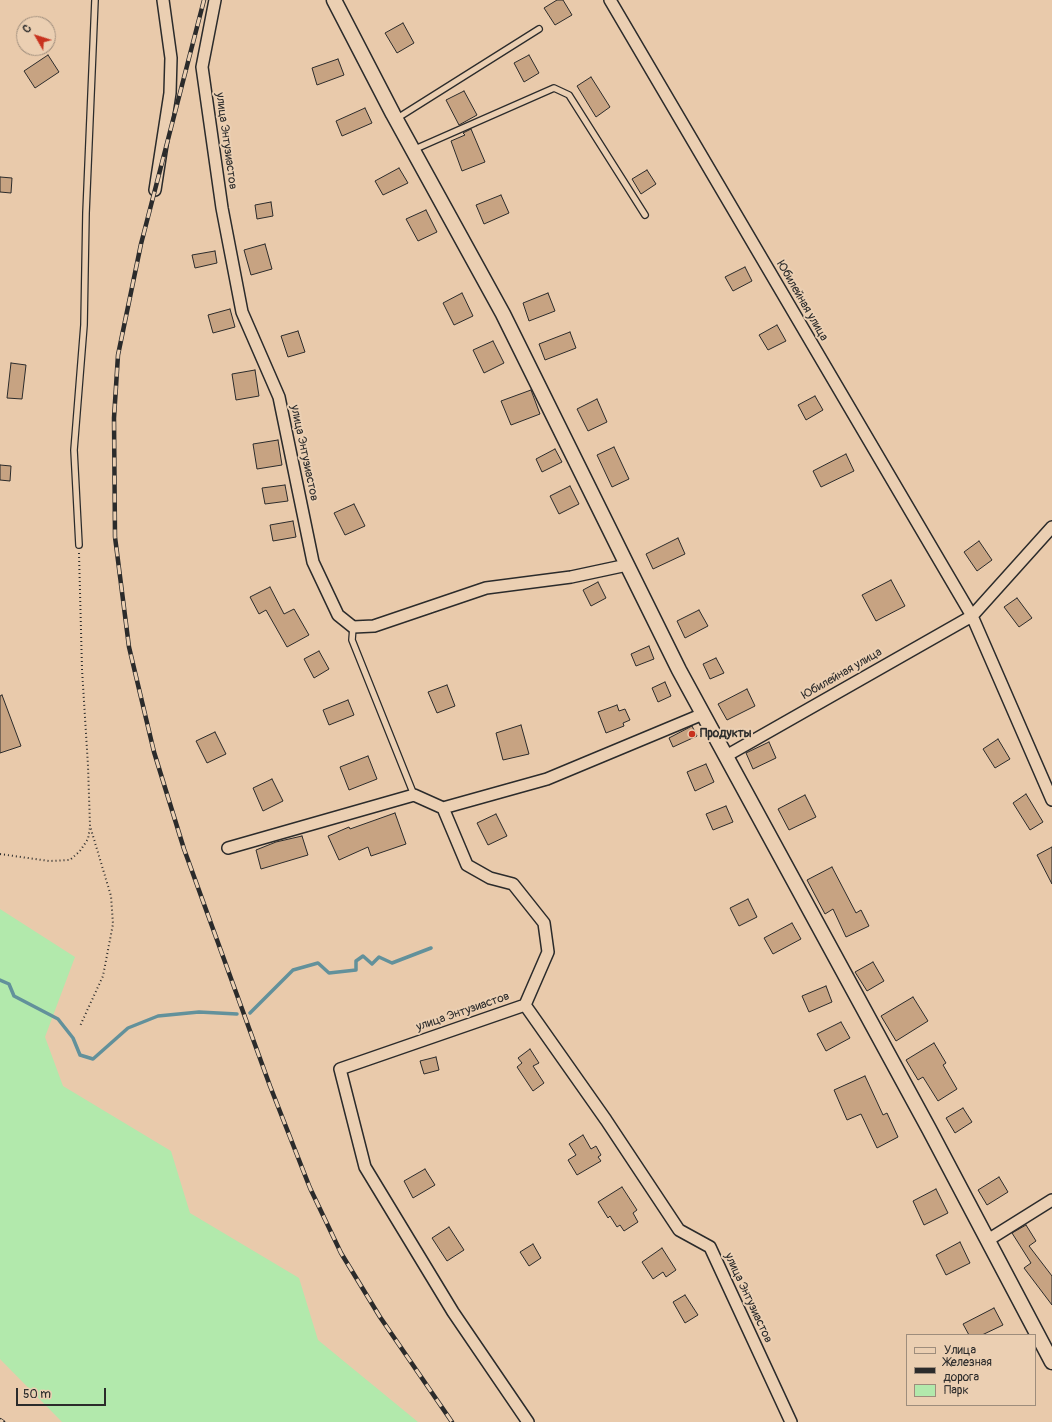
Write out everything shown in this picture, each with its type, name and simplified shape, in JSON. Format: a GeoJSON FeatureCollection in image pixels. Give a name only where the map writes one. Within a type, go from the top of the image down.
{"type":"FeatureCollection","features":[{"type":"Feature","properties":{"kind":"street"},"geometry":{"type":"LineString","coordinates":[[164,0],[171,58]]}},
{"type":"Feature","properties":{"kind":"street"},"geometry":{"type":"LineString","coordinates":[[155,190],[169,111],[171,58],[169,0]]}},
{"type":"Feature","properties":{"kind":"street","name":"улица Энтузиастов"},"geometry":{"type":"LineString","coordinates":[[215,0],[202,67],[222,208],[242,312],[279,397],[313,562],[338,615],[353,627]]}},
{"type":"Feature","properties":{"kind":"street"},"geometry":{"type":"LineString","coordinates":[[334,0],[396,119],[503,314],[627,565],[703,714],[929,1129],[1052,1362]]}},
{"type":"Feature","properties":{"kind":"street","name":"Юбилейная улица"},"geometry":{"type":"LineString","coordinates":[[610,0],[972,616],[1052,800]]}},
{"type":"Feature","properties":{"kind":"street","name":"Юбилейная улица"},"geometry":{"type":"LineString","coordinates":[[726,756],[972,616],[1052,527]]}},
{"type":"Feature","properties":{"kind":"street"},"geometry":{"type":"LineString","coordinates":[[353,627],[374,626],[486,588],[571,577],[627,565]]}},
{"type":"Feature","properties":{"kind":"street"},"geometry":{"type":"LineString","coordinates":[[228,848],[414,795],[443,808],[547,779],[703,714]]}},
{"type":"Feature","properties":{"kind":"street"},"geometry":{"type":"LineString","coordinates":[[443,808],[468,865],[490,878],[513,884],[544,923],[548,952],[525,1005]]}},
{"type":"Feature","properties":{"kind":"street","name":"улица Энтузиастов"},"geometry":{"type":"LineString","coordinates":[[528,1422],[454,1312],[365,1167],[340,1069],[525,1005],[606,1120],[679,1230],[710,1247],[791,1422]]}},
{"type":"Feature","properties":{"kind":"street"},"geometry":{"type":"LineString","coordinates":[[988,1240],[1052,1200]]}},
{"type":"Feature","properties":{"kind":"lane"},"geometry":{"type":"LineString","coordinates":[[79,544],[74,450],[84,324],[86,213],[95,0]]}},
{"type":"Feature","properties":{"kind":"lane"},"geometry":{"type":"LineString","coordinates":[[396,119],[539,28]]}},
{"type":"Feature","properties":{"kind":"lane"},"geometry":{"type":"LineString","coordinates":[[413,150],[554,88],[569,95],[646,216]]}},
{"type":"Feature","properties":{"kind":"lane"},"geometry":{"type":"LineString","coordinates":[[353,627],[352,640],[414,795]]}},
{"type":"Feature","properties":{"kind":"path"},"geometry":{"type":"LineString","coordinates":[[0,854],[49,861],[70,860],[80,851],[88,839],[90,826],[82,669],[79,544]]}},
{"type":"Feature","properties":{"kind":"path"},"geometry":{"type":"LineString","coordinates":[[80,1026],[103,976],[113,924],[112,896],[90,826]]}},
{"type":"Feature","properties":{"kind":"green space"},"geometry":{"type":"Polygon","coordinates":[[[0,909],[75,957],[45,1037],[63,1086],[171,1151],[190,1213],[299,1278],[318,1340],[418,1422],[62,1422],[0,1359],[0,909]]]}},
{"type":"Feature","properties":{"kind":"building"},"geometry":{"type":"Polygon","coordinates":[[[557,0],[563,0],[572,15],[555,25],[544,8],[557,0]]]}},
{"type":"Feature","properties":{"kind":"building"},"geometry":{"type":"Polygon","coordinates":[[[403,23],[414,43],[397,53],[385,33],[403,23]]]}},
{"type":"Feature","properties":{"kind":"building"},"geometry":{"type":"Polygon","coordinates":[[[529,55],[539,73],[524,82],[514,63],[529,55]]]}},
{"type":"Feature","properties":{"kind":"building"},"geometry":{"type":"Polygon","coordinates":[[[49,56],[59,72],[35,88],[24,71],[49,56]]]}},
{"type":"Feature","properties":{"kind":"building"},"geometry":{"type":"Polygon","coordinates":[[[338,59],[344,75],[317,85],[312,68],[338,59]]]}},
{"type":"Feature","properties":{"kind":"building"},"geometry":{"type":"Polygon","coordinates":[[[591,77],[610,107],[596,117],[577,86],[591,77]]]}},
{"type":"Feature","properties":{"kind":"building"},"geometry":{"type":"Polygon","coordinates":[[[464,91],[477,115],[459,125],[446,100],[464,91]]]}},
{"type":"Feature","properties":{"kind":"building"},"geometry":{"type":"Polygon","coordinates":[[[365,108],[372,123],[342,136],[336,121],[365,108]]]}},
{"type":"Feature","properties":{"kind":"building"},"geometry":{"type":"Polygon","coordinates":[[[471,129],[485,162],[462,171],[451,141],[465,135],[463,133],[471,129]]]}},
{"type":"Feature","properties":{"kind":"building"},"geometry":{"type":"Polygon","coordinates":[[[399,168],[408,183],[383,195],[375,181],[399,168]]]}},
{"type":"Feature","properties":{"kind":"building"},"geometry":{"type":"Polygon","coordinates":[[[647,170],[656,184],[641,194],[632,179],[647,170]]]}},
{"type":"Feature","properties":{"kind":"building"},"geometry":{"type":"Polygon","coordinates":[[[0,177],[12,178],[11,193],[0,192],[0,177]]]}},
{"type":"Feature","properties":{"kind":"building"},"geometry":{"type":"Polygon","coordinates":[[[501,195],[509,213],[484,224],[476,205],[501,195]]]}},
{"type":"Feature","properties":{"kind":"building"},"geometry":{"type":"Polygon","coordinates":[[[271,202],[273,216],[257,219],[255,205],[271,202]]]}},
{"type":"Feature","properties":{"kind":"building"},"geometry":{"type":"Polygon","coordinates":[[[426,210],[437,232],[418,241],[406,219],[426,210]]]}},
{"type":"Feature","properties":{"kind":"building"},"geometry":{"type":"Polygon","coordinates":[[[265,244],[272,269],[251,275],[244,250],[265,244]]]}},
{"type":"Feature","properties":{"kind":"building"},"geometry":{"type":"Polygon","coordinates":[[[215,251],[217,263],[195,268],[192,255],[215,251]]]}},
{"type":"Feature","properties":{"kind":"building"},"geometry":{"type":"Polygon","coordinates":[[[745,267],[752,281],[733,291],[725,277],[745,267]]]}},
{"type":"Feature","properties":{"kind":"building"},"geometry":{"type":"Polygon","coordinates":[[[462,293],[473,316],[454,325],[443,303],[462,293]]]}},
{"type":"Feature","properties":{"kind":"building"},"geometry":{"type":"Polygon","coordinates":[[[548,293],[555,311],[529,321],[523,303],[548,293]]]}},
{"type":"Feature","properties":{"kind":"building"},"geometry":{"type":"Polygon","coordinates":[[[230,309],[235,327],[213,333],[208,315],[230,309]]]}},
{"type":"Feature","properties":{"kind":"building"},"geometry":{"type":"Polygon","coordinates":[[[777,325],[786,341],[768,350],[759,335],[777,325]]]}},
{"type":"Feature","properties":{"kind":"building"},"geometry":{"type":"Polygon","coordinates":[[[298,331],[305,352],[288,357],[281,336],[298,331]]]}},
{"type":"Feature","properties":{"kind":"building"},"geometry":{"type":"Polygon","coordinates":[[[570,332],[576,348],[545,360],[539,344],[570,332]]]}},
{"type":"Feature","properties":{"kind":"building"},"geometry":{"type":"Polygon","coordinates":[[[493,341],[504,363],[484,373],[473,350],[493,341]]]}},
{"type":"Feature","properties":{"kind":"building"},"geometry":{"type":"Polygon","coordinates":[[[11,363],[26,365],[22,399],[7,398],[11,363]]]}},
{"type":"Feature","properties":{"kind":"building"},"geometry":{"type":"Polygon","coordinates":[[[255,370],[259,396],[236,400],[232,374],[255,370]]]}},
{"type":"Feature","properties":{"kind":"building"},"geometry":{"type":"Polygon","coordinates":[[[531,390],[540,414],[511,425],[501,401],[531,390]]]}},
{"type":"Feature","properties":{"kind":"building"},"geometry":{"type":"Polygon","coordinates":[[[815,396],[823,410],[806,420],[798,405],[815,396]]]}},
{"type":"Feature","properties":{"kind":"building"},"geometry":{"type":"Polygon","coordinates":[[[597,399],[607,422],[588,431],[577,409],[597,399]]]}},
{"type":"Feature","properties":{"kind":"building"},"geometry":{"type":"Polygon","coordinates":[[[278,440],[282,465],[257,469],[253,444],[278,440]]]}},
{"type":"Feature","properties":{"kind":"building"},"geometry":{"type":"Polygon","coordinates":[[[614,447],[629,479],[612,487],[597,455],[614,447]]]}},
{"type":"Feature","properties":{"kind":"building"},"geometry":{"type":"Polygon","coordinates":[[[555,449],[562,462],[542,472],[536,459],[555,449]]]}},
{"type":"Feature","properties":{"kind":"building"},"geometry":{"type":"Polygon","coordinates":[[[846,454],[854,471],[821,487],[813,471],[846,454]]]}},
{"type":"Feature","properties":{"kind":"building"},"geometry":{"type":"Polygon","coordinates":[[[0,465],[11,466],[10,481],[0,480],[0,465]]]}},
{"type":"Feature","properties":{"kind":"building"},"geometry":{"type":"Polygon","coordinates":[[[285,485],[288,501],[265,504],[262,488],[285,485]]]}},
{"type":"Feature","properties":{"kind":"building"},"geometry":{"type":"Polygon","coordinates":[[[570,486],[579,504],[559,514],[550,496],[570,486]]]}},
{"type":"Feature","properties":{"kind":"building"},"geometry":{"type":"Polygon","coordinates":[[[354,504],[365,526],[345,535],[334,513],[354,504]]]}},
{"type":"Feature","properties":{"kind":"building"},"geometry":{"type":"Polygon","coordinates":[[[293,521],[296,537],[273,541],[270,525],[293,521]]]}},
{"type":"Feature","properties":{"kind":"building"},"geometry":{"type":"Polygon","coordinates":[[[678,538],[685,554],[653,569],[646,554],[678,538]]]}},
{"type":"Feature","properties":{"kind":"building"},"geometry":{"type":"Polygon","coordinates":[[[979,541],[992,560],[977,571],[964,552],[979,541]]]}},
{"type":"Feature","properties":{"kind":"building"},"geometry":{"type":"Polygon","coordinates":[[[891,580],[905,606],[876,621],[862,595],[891,580]]]}},
{"type":"Feature","properties":{"kind":"building"},"geometry":{"type":"Polygon","coordinates":[[[598,582],[606,598],[591,606],[583,590],[598,582]]]}},
{"type":"Feature","properties":{"kind":"building"},"geometry":{"type":"Polygon","coordinates":[[[270,587],[284,614],[294,609],[309,635],[287,647],[266,610],[259,614],[250,597],[270,587]]]}},
{"type":"Feature","properties":{"kind":"building"},"geometry":{"type":"Polygon","coordinates":[[[1017,598],[1032,618],[1019,627],[1004,607],[1017,598]]]}},
{"type":"Feature","properties":{"kind":"building"},"geometry":{"type":"Polygon","coordinates":[[[699,610],[708,626],[685,638],[677,621],[699,610]]]}},
{"type":"Feature","properties":{"kind":"building"},"geometry":{"type":"Polygon","coordinates":[[[649,646],[654,659],[636,666],[631,654],[649,646]]]}},
{"type":"Feature","properties":{"kind":"building"},"geometry":{"type":"Polygon","coordinates":[[[319,651],[329,669],[314,678],[304,659],[319,651]]]}},
{"type":"Feature","properties":{"kind":"building"},"geometry":{"type":"Polygon","coordinates":[[[716,658],[724,673],[710,679],[703,664],[716,658]]]}},
{"type":"Feature","properties":{"kind":"building"},"geometry":{"type":"Polygon","coordinates":[[[665,682],[671,696],[658,702],[652,688],[665,682]]]}},
{"type":"Feature","properties":{"kind":"building"},"geometry":{"type":"Polygon","coordinates":[[[447,685],[455,706],[437,713],[428,692],[447,685]]]}},
{"type":"Feature","properties":{"kind":"building"},"geometry":{"type":"Polygon","coordinates":[[[747,689],[755,706],[727,720],[718,704],[747,689]]]}},
{"type":"Feature","properties":{"kind":"building"},"geometry":{"type":"Polygon","coordinates":[[[2,695],[21,746],[0,753],[0,696],[2,695]]]}},
{"type":"Feature","properties":{"kind":"building"},"geometry":{"type":"Polygon","coordinates":[[[348,700],[354,715],[329,725],[323,710],[348,700]]]}},
{"type":"Feature","properties":{"kind":"building"},"geometry":{"type":"Polygon","coordinates":[[[617,705],[619,711],[625,709],[630,720],[623,723],[624,726],[606,733],[598,712],[617,705]]]}},
{"type":"Feature","properties":{"kind":"building"},"geometry":{"type":"Polygon","coordinates":[[[521,725],[529,754],[503,760],[496,733],[521,725]]]}},
{"type":"Feature","properties":{"kind":"building"},"geometry":{"type":"Polygon","coordinates":[[[692,726],[697,736],[673,747],[669,738],[692,726]]]}},
{"type":"Feature","properties":{"kind":"building"},"geometry":{"type":"Polygon","coordinates":[[[215,732],[226,754],[207,763],[196,741],[215,732]]]}},
{"type":"Feature","properties":{"kind":"building"},"geometry":{"type":"Polygon","coordinates":[[[998,739],[1010,759],[995,768],[983,749],[998,739]]]}},
{"type":"Feature","properties":{"kind":"building"},"geometry":{"type":"Polygon","coordinates":[[[769,742],[776,758],[753,769],[746,753],[769,742]]]}},
{"type":"Feature","properties":{"kind":"building"},"geometry":{"type":"Polygon","coordinates":[[[368,756],[377,779],[349,790],[340,767],[368,756]]]}},
{"type":"Feature","properties":{"kind":"building"},"geometry":{"type":"Polygon","coordinates":[[[706,764],[714,782],[695,791],[687,772],[706,764]]]}},
{"type":"Feature","properties":{"kind":"building"},"geometry":{"type":"Polygon","coordinates":[[[272,779],[283,801],[263,811],[253,788],[272,779]]]}},
{"type":"Feature","properties":{"kind":"building"},"geometry":{"type":"Polygon","coordinates":[[[1026,794],[1043,822],[1030,830],[1013,803],[1026,794]]]}},
{"type":"Feature","properties":{"kind":"building"},"geometry":{"type":"Polygon","coordinates":[[[805,795],[816,817],[789,830],[778,809],[805,795]]]}},
{"type":"Feature","properties":{"kind":"building"},"geometry":{"type":"Polygon","coordinates":[[[726,806],[733,822],[713,830],[706,814],[726,806]]]}},
{"type":"Feature","properties":{"kind":"building"},"geometry":{"type":"Polygon","coordinates":[[[395,813],[406,844],[371,856],[368,847],[339,860],[328,836],[349,827],[350,829],[395,813]]]}},
{"type":"Feature","properties":{"kind":"building"},"geometry":{"type":"Polygon","coordinates":[[[496,814],[507,836],[488,845],[477,823],[496,814]]]}},
{"type":"Feature","properties":{"kind":"building"},"geometry":{"type":"Polygon","coordinates":[[[302,836],[308,855],[261,869],[256,850],[276,842],[302,836]]]}},
{"type":"Feature","properties":{"kind":"building"},"geometry":{"type":"Polygon","coordinates":[[[1052,847],[1052,884],[1037,855],[1052,847]]]}},
{"type":"Feature","properties":{"kind":"building"},"geometry":{"type":"Polygon","coordinates":[[[832,867],[856,913],[861,910],[869,926],[846,937],[833,909],[825,914],[807,880],[832,867]]]}},
{"type":"Feature","properties":{"kind":"building"},"geometry":{"type":"Polygon","coordinates":[[[748,899],[757,917],[739,926],[730,908],[748,899]]]}},
{"type":"Feature","properties":{"kind":"building"},"geometry":{"type":"Polygon","coordinates":[[[792,923],[801,939],[773,954],[764,938],[792,923]]]}},
{"type":"Feature","properties":{"kind":"building"},"geometry":{"type":"Polygon","coordinates":[[[873,962],[884,981],[867,991],[855,972],[873,962]]]}},
{"type":"Feature","properties":{"kind":"building"},"geometry":{"type":"Polygon","coordinates":[[[826,986],[832,1002],[809,1012],[802,996],[826,986]]]}},
{"type":"Feature","properties":{"kind":"building"},"geometry":{"type":"Polygon","coordinates":[[[913,997],[928,1021],[896,1041],[881,1016],[913,997]]]}},
{"type":"Feature","properties":{"kind":"building"},"geometry":{"type":"Polygon","coordinates":[[[841,1022],[850,1038],[826,1051],[817,1034],[841,1022]]]}},
{"type":"Feature","properties":{"kind":"building"},"geometry":{"type":"Polygon","coordinates":[[[934,1043],[946,1063],[943,1065],[957,1089],[938,1101],[923,1077],[918,1080],[906,1060],[934,1043]]]}},
{"type":"Feature","properties":{"kind":"building"},"geometry":{"type":"Polygon","coordinates":[[[530,1049],[539,1063],[533,1066],[544,1083],[533,1091],[517,1067],[522,1063],[518,1058],[530,1049]]]}},
{"type":"Feature","properties":{"kind":"building"},"geometry":{"type":"Polygon","coordinates":[[[436,1057],[439,1070],[424,1074],[420,1061],[436,1057]]]}},
{"type":"Feature","properties":{"kind":"building"},"geometry":{"type":"Polygon","coordinates":[[[865,1076],[883,1115],[887,1113],[898,1137],[877,1148],[861,1114],[847,1120],[834,1090],[865,1076]]]}},
{"type":"Feature","properties":{"kind":"building"},"geometry":{"type":"Polygon","coordinates":[[[963,1108],[972,1122],[955,1133],[946,1118],[963,1108]]]}},
{"type":"Feature","properties":{"kind":"building"},"geometry":{"type":"Polygon","coordinates":[[[583,1135],[591,1149],[596,1146],[601,1155],[598,1157],[601,1161],[577,1175],[568,1160],[576,1155],[569,1144],[583,1135]]]}},
{"type":"Feature","properties":{"kind":"building"},"geometry":{"type":"Polygon","coordinates":[[[425,1169],[435,1185],[413,1198],[404,1181],[425,1169]]]}},
{"type":"Feature","properties":{"kind":"building"},"geometry":{"type":"Polygon","coordinates":[[[999,1177],[1008,1192],[987,1205],[978,1190],[999,1177]]]}},
{"type":"Feature","properties":{"kind":"building"},"geometry":{"type":"Polygon","coordinates":[[[622,1187],[637,1210],[633,1213],[638,1222],[624,1231],[620,1225],[617,1227],[610,1216],[608,1218],[598,1202],[622,1187]]]}},
{"type":"Feature","properties":{"kind":"building"},"geometry":{"type":"Polygon","coordinates":[[[936,1189],[948,1213],[924,1225],[913,1201],[936,1189]]]}},
{"type":"Feature","properties":{"kind":"building"},"geometry":{"type":"Polygon","coordinates":[[[1026,1225],[1036,1241],[1029,1246],[1052,1276],[1052,1305],[1024,1268],[1031,1263],[1012,1233],[1026,1225]]]}},
{"type":"Feature","properties":{"kind":"building"},"geometry":{"type":"Polygon","coordinates":[[[449,1227],[464,1250],[447,1261],[432,1238],[449,1227]]]}},
{"type":"Feature","properties":{"kind":"building"},"geometry":{"type":"Polygon","coordinates":[[[960,1242],[970,1263],[946,1275],[936,1255],[960,1242]]]}},
{"type":"Feature","properties":{"kind":"building"},"geometry":{"type":"Polygon","coordinates":[[[533,1244],[541,1258],[529,1266],[520,1252],[533,1244]]]}},
{"type":"Feature","properties":{"kind":"building"},"geometry":{"type":"Polygon","coordinates":[[[662,1248],[676,1270],[666,1277],[663,1272],[653,1279],[642,1262],[662,1248]]]}},
{"type":"Feature","properties":{"kind":"building"},"geometry":{"type":"Polygon","coordinates":[[[685,1295],[698,1315],[685,1323],[673,1302],[685,1295]]]}},
{"type":"Feature","properties":{"kind":"building"},"geometry":{"type":"Polygon","coordinates":[[[994,1308],[1003,1325],[984,1334],[968,1334],[963,1324],[994,1308]]]}},
{"type":"Feature","properties":{"kind":"waterway"},"geometry":{"type":"LineString","coordinates":[[250,1013],[293,970],[318,963],[329,973],[356,970],[356,961],[363,956],[372,964],[379,957],[392,963],[431,948]]}},
{"type":"Feature","properties":{"kind":"waterway"},"geometry":{"type":"LineString","coordinates":[[0,980],[9,984],[14,996],[58,1019],[73,1038],[80,1055],[93,1059],[128,1028],[158,1016],[199,1012],[237,1014]]}},
{"type":"Feature","properties":{"kind":"railway"},"geometry":{"type":"LineString","coordinates":[[204,0],[141,244],[118,355],[114,418],[115,537],[129,647],[154,752],[184,849],[270,1086],[310,1188],[341,1253],[380,1317],[452,1422]]}},
{"type":"Feature","properties":{"kind":"place","name":"Продукты"},"geometry":{"type":"Point","coordinates":[692,734]}}]}
